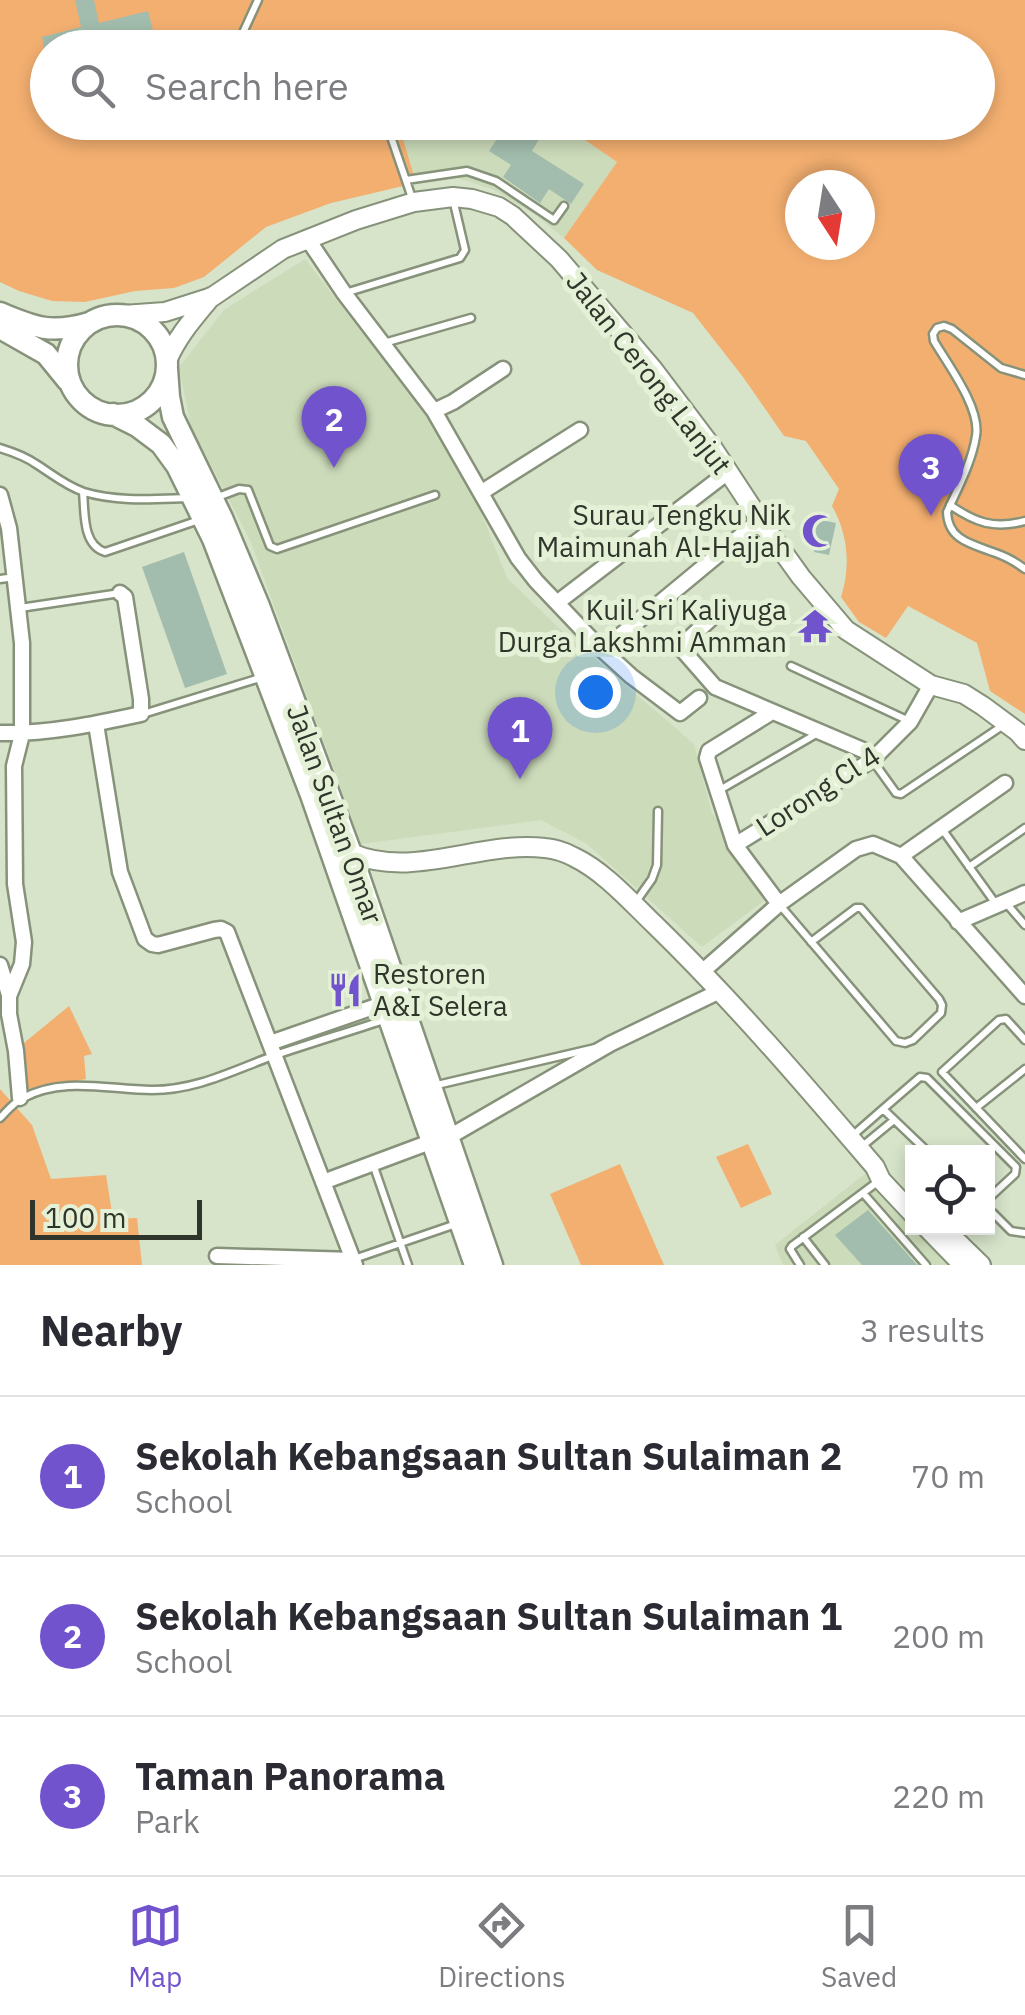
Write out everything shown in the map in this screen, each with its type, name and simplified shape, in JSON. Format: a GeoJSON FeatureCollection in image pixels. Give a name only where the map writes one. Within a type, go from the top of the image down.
{"type":"FeatureCollection","features":[{"type":"Feature","properties":{"kind":"main road"},"geometry":{"type":"LineString","coordinates":[[0,313],[53,330],[90,323]]}},
{"type":"Feature","properties":{"kind":"main road"},"geometry":{"type":"LineString","coordinates":[[0,328],[46,354],[84,402],[112,414],[128,414],[155,398],[164,384],[168,365],[163,344],[140,320],[123,315],[100,318],[81,330],[69,351],[68,375],[72,386]]}},
{"type":"Feature","properties":{"kind":"main road","name":"Jalan Sultan Omar"},"geometry":{"type":"LineString","coordinates":[[168,365],[173,417],[203,505],[259,606],[432,1086],[441,1139],[492,1265]]}},
{"type":"Feature","properties":{"kind":"main road"},"geometry":{"type":"LineString","coordinates":[[112,414],[162,444],[203,505],[312,795],[387,1011],[441,1139],[460,1222],[475,1265]]}},
{"type":"Feature","properties":{"kind":"street","name":"Jalan Cerong Lanjut"},"geometry":{"type":"LineString","coordinates":[[168,365],[187,324],[212,297],[283,249],[414,202],[453,197],[486,202],[513,216],[559,258],[652,368],[801,577],[846,630],[930,685],[964,694],[1025,740]]}},
{"type":"Feature","properties":{"kind":"street"},"geometry":{"type":"LineString","coordinates":[[307,238],[434,411],[518,558],[536,581],[631,676],[680,713],[699,698]]}},
{"type":"Feature","properties":{"kind":"street","name":"Jalan Cerong Lanjut"},"geometry":{"type":"LineString","coordinates":[[123,315],[165,312],[212,297]]}},
{"type":"Feature","properties":{"kind":"street"},"geometry":{"type":"LineString","coordinates":[[434,411],[503,369]]}},
{"type":"Feature","properties":{"kind":"street"},"geometry":{"type":"LineString","coordinates":[[482,492],[580,430]]}},
{"type":"Feature","properties":{"kind":"street"},"geometry":{"type":"LineString","coordinates":[[558,602],[728,472]]}},
{"type":"Feature","properties":{"kind":"street"},"geometry":{"type":"LineString","coordinates":[[0,495],[9,528],[8,578],[19,608],[22,643],[22,734],[14,766],[15,884],[24,942],[8,1014],[20,1098]]}},
{"type":"Feature","properties":{"kind":"street"},"geometry":{"type":"LineString","coordinates":[[603,650],[760,520]]}},
{"type":"Feature","properties":{"kind":"street"},"geometry":{"type":"LineString","coordinates":[[0,734],[96,724],[142,714],[125,597],[120,593]]}},
{"type":"Feature","properties":{"kind":"street"},"geometry":{"type":"LineString","coordinates":[[716,613],[682,644],[682,650],[715,687],[865,751],[872,760]]}},
{"type":"Feature","properties":{"kind":"street","name":"Lorong Cl 4"},"geometry":{"type":"LineString","coordinates":[[735,845],[872,760],[910,722],[930,685]]}},
{"type":"Feature","properties":{"kind":"street"},"geometry":{"type":"LineString","coordinates":[[772,712],[707,754],[735,845],[779,904]]}},
{"type":"Feature","properties":{"kind":"street"},"geometry":{"type":"LineString","coordinates":[[96,724],[120,872],[145,939],[158,945],[214,930],[227,932],[354,1262],[217,1256]]}},
{"type":"Feature","properties":{"kind":"street"},"geometry":{"type":"LineString","coordinates":[[901,856],[1005,783]]}},
{"type":"Feature","properties":{"kind":"street"},"geometry":{"type":"LineString","coordinates":[[702,972],[779,904],[856,849],[874,844],[901,856],[1025,996]]}},
{"type":"Feature","properties":{"kind":"street"},"geometry":{"type":"LineString","coordinates":[[351,853],[398,864],[512,847],[544,848],[577,858],[634,905],[720,991],[905,1205]]}},
{"type":"Feature","properties":{"kind":"street"},"geometry":{"type":"LineString","coordinates":[[364,891],[370,881],[398,864]]}},
{"type":"Feature","properties":{"kind":"street"},"geometry":{"type":"LineString","coordinates":[[958,922],[1025,893]]}},
{"type":"Feature","properties":{"kind":"street"},"geometry":{"type":"LineString","coordinates":[[0,966],[9,996]]}},
{"type":"Feature","properties":{"kind":"street"},"geometry":{"type":"LineString","coordinates":[[323,1182],[441,1139],[610,1044],[720,991]]}},
{"type":"Feature","properties":{"kind":"street"},"geometry":{"type":"LineString","coordinates":[[272,1050],[387,1011]]}},
{"type":"Feature","properties":{"kind":"street"},"geometry":{"type":"LineString","coordinates":[[878,1173],[889,1173],[905,1190]]}},
{"type":"Feature","properties":{"kind":"street"},"geometry":{"type":"LineString","coordinates":[[934,1235],[963,1265]]}},
{"type":"Feature","properties":{"kind":"street"},"geometry":{"type":"LineString","coordinates":[[950,1235],[980,1265]]}},
{"type":"Feature","properties":{"kind":"lane"},"geometry":{"type":"LineString","coordinates":[[244,30],[258,0]]}},
{"type":"Feature","properties":{"kind":"lane"},"geometry":{"type":"LineString","coordinates":[[392,140],[414,202]]}},
{"type":"Feature","properties":{"kind":"lane"},"geometry":{"type":"LineString","coordinates":[[406,180],[467,171],[496,181],[554,220],[564,206]]}},
{"type":"Feature","properties":{"kind":"lane"},"geometry":{"type":"LineString","coordinates":[[344,293],[464,255],[453,197]]}},
{"type":"Feature","properties":{"kind":"lane"},"geometry":{"type":"LineString","coordinates":[[383,344],[471,318]]}},
{"type":"Feature","properties":{"kind":"lane"},"geometry":{"type":"LineString","coordinates":[[1025,375],[1001,368],[952,329],[944,326],[933,334],[976,422],[969,460],[950,505],[948,521],[952,532],[962,541],[1004,556],[1025,569]]}},
{"type":"Feature","properties":{"kind":"lane"},"geometry":{"type":"LineString","coordinates":[[0,448],[22,455],[82,492],[203,505]]}},
{"type":"Feature","properties":{"kind":"lane"},"geometry":{"type":"LineString","coordinates":[[82,492],[90,542],[105,552],[239,490],[248,490],[270,546],[277,549],[435,495]]}},
{"type":"Feature","properties":{"kind":"lane"},"geometry":{"type":"LineString","coordinates":[[950,505],[970,519],[988,524],[1025,521]]}},
{"type":"Feature","properties":{"kind":"lane"},"geometry":{"type":"LineString","coordinates":[[19,608],[120,593]]}},
{"type":"Feature","properties":{"kind":"lane"},"geometry":{"type":"LineString","coordinates":[[791,666],[910,722]]}},
{"type":"Feature","properties":{"kind":"lane"},"geometry":{"type":"LineString","coordinates":[[142,714],[266,676]]}},
{"type":"Feature","properties":{"kind":"lane"},"geometry":{"type":"LineString","coordinates":[[872,760],[896,793],[901,794],[1006,723]]}},
{"type":"Feature","properties":{"kind":"lane"},"geometry":{"type":"LineString","coordinates":[[718,792],[820,733]]}},
{"type":"Feature","properties":{"kind":"lane"},"geometry":{"type":"LineString","coordinates":[[634,905],[657,865],[658,810]]}},
{"type":"Feature","properties":{"kind":"lane"},"geometry":{"type":"LineString","coordinates":[[941,827],[969,867],[1025,925]]}},
{"type":"Feature","properties":{"kind":"lane"},"geometry":{"type":"LineString","coordinates":[[969,867],[1025,828]]}},
{"type":"Feature","properties":{"kind":"lane"},"geometry":{"type":"LineString","coordinates":[[779,904],[896,1041],[914,1040],[941,1012],[939,999],[861,908],[812,942]]}},
{"type":"Feature","properties":{"kind":"lane"},"geometry":{"type":"LineString","coordinates":[[1025,1040],[1006,1019],[999,1020],[944,1070],[1025,1158]]}},
{"type":"Feature","properties":{"kind":"lane"},"geometry":{"type":"LineString","coordinates":[[432,1086],[610,1044]]}},
{"type":"Feature","properties":{"kind":"lane"},"geometry":{"type":"LineString","coordinates":[[0,1118],[20,1098],[76,1085],[151,1090],[191,1087],[272,1050]]}},
{"type":"Feature","properties":{"kind":"lane"},"geometry":{"type":"LineString","coordinates":[[976,1108],[1025,1069]]}},
{"type":"Feature","properties":{"kind":"lane"},"geometry":{"type":"LineString","coordinates":[[855,1143],[883,1109],[920,1077],[926,1078],[994,1145]]}},
{"type":"Feature","properties":{"kind":"lane"},"geometry":{"type":"LineString","coordinates":[[883,1109],[921,1145]]}},
{"type":"Feature","properties":{"kind":"lane"},"geometry":{"type":"LineString","coordinates":[[855,1143],[894,1120]]}},
{"type":"Feature","properties":{"kind":"lane"},"geometry":{"type":"LineString","coordinates":[[995,1146],[1016,1167],[1015,1174],[995,1193]]}},
{"type":"Feature","properties":{"kind":"lane"},"geometry":{"type":"LineString","coordinates":[[373,1164],[408,1265]]}},
{"type":"Feature","properties":{"kind":"lane"},"geometry":{"type":"LineString","coordinates":[[800,1265],[790,1249],[863,1193],[878,1173]]}},
{"type":"Feature","properties":{"kind":"lane"},"geometry":{"type":"LineString","coordinates":[[863,1193],[926,1265]]}},
{"type":"Feature","properties":{"kind":"lane"},"geometry":{"type":"LineString","coordinates":[[995,1215],[1011,1231],[1025,1233]]}},
{"type":"Feature","properties":{"kind":"lane"},"geometry":{"type":"LineString","coordinates":[[354,1262],[460,1222]]}},
{"type":"Feature","properties":{"kind":"lane"},"geometry":{"type":"LineString","coordinates":[[803,1237],[825,1265]]}},
{"type":"Feature","properties":{"kind":"shaded area"},"geometry":{"type":"Polygon","coordinates":[[[0,0],[1025,0],[1025,714],[990,691],[977,643],[908,606],[886,638],[859,622],[841,597],[846,550],[832,506],[839,489],[806,441],[784,436],[693,313],[597,270],[564,238],[617,162],[585,140],[995,140],[995,30],[30,30],[30,140],[403,140],[416,183],[331,203],[266,227],[204,277],[174,288],[135,291],[85,302],[52,301],[0,282],[0,0]]]}},
{"type":"Feature","properties":{"kind":"shaded area"},"geometry":{"type":"Polygon","coordinates":[[[402,140],[585,140],[617,162],[564,238],[494,190],[458,178],[416,183],[402,140]]]}},
{"type":"Feature","properties":{"kind":"shaded area"},"geometry":{"type":"Polygon","coordinates":[[[305,259],[426,415],[480,510],[507,578],[694,744],[712,813],[772,895],[702,947],[587,844],[541,820],[361,844],[250,540],[191,427],[179,367],[224,310],[305,259]]]}},
{"type":"Feature","properties":{"kind":"shaded area"},"geometry":{"type":"Polygon","coordinates":[[[69,1006],[92,1054],[84,1056],[86,1079],[29,1091],[23,1086],[19,1047],[69,1006]]]}},
{"type":"Feature","properties":{"kind":"shaded area"},"geometry":{"type":"Polygon","coordinates":[[[0,1089],[32,1125],[51,1179],[106,1175],[113,1219],[137,1218],[142,1265],[0,1265],[0,1089]]]}},
{"type":"Feature","properties":{"kind":"shaded area"},"geometry":{"type":"Polygon","coordinates":[[[748,1144],[772,1194],[741,1208],[716,1157],[748,1144]]]}},
{"type":"Feature","properties":{"kind":"shaded area"},"geometry":{"type":"Polygon","coordinates":[[[620,1164],[664,1265],[581,1265],[550,1194],[620,1164]]]}},
{"type":"Feature","properties":{"kind":"shaded area"},"geometry":{"type":"Polygon","coordinates":[[[866,1173],[905,1213],[905,1235],[927,1235],[956,1265],[783,1265],[775,1245],[866,1173]]]}},
{"type":"Feature","properties":{"kind":"building"},"geometry":{"type":"Polygon","coordinates":[[[75,0],[94,0],[99,23],[148,11],[153,30],[69,30],[81,27],[75,0]]]}},
{"type":"Feature","properties":{"kind":"building"},"geometry":{"type":"Polygon","coordinates":[[[496,140],[539,140],[532,151],[584,184],[571,204],[549,189],[540,203],[503,177],[511,165],[489,151],[496,140]]]}},
{"type":"Feature","properties":{"kind":"building","name":"Surau Tengku Nik Maimunah Al-Hajjah"},"geometry":{"type":"Polygon","coordinates":[[[807,517],[836,523],[829,555],[814,552],[816,541],[803,539],[807,517]]]}},
{"type":"Feature","properties":{"kind":"building"},"geometry":{"type":"Polygon","coordinates":[[[184,552],[227,674],[185,688],[142,567],[184,552]]]}},
{"type":"Feature","properties":{"kind":"building"},"geometry":{"type":"Polygon","coordinates":[[[868,1210],[917,1265],[862,1265],[835,1235],[868,1210]]]}},
{"type":"Feature","properties":{"kind":"place","name":"Sekolah Kebangsaan Sultan Sulaiman 1"},"geometry":{"type":"Point","coordinates":[334,468]}},
{"type":"Feature","properties":{"kind":"place","name":"Taman Panorama"},"geometry":{"type":"Point","coordinates":[931,516]}},
{"type":"Feature","properties":{"kind":"place","name":"Surau Tengku Nik Maimunah Al-Hajjah"},"geometry":{"type":"Point","coordinates":[819,531]}},
{"type":"Feature","properties":{"kind":"place","name":"Kuil Sri Kaliyuga Durga Lakshmi Amman"},"geometry":{"type":"Point","coordinates":[815,626]}},
{"type":"Feature","properties":{"kind":"place","name":"Sekolah Kebangsaan Sultan Sulaiman 2"},"geometry":{"type":"Point","coordinates":[520,779]}},
{"type":"Feature","properties":{"kind":"place","name":"Restoren A&I Selera"},"geometry":{"type":"Point","coordinates":[345,990]}}]}
